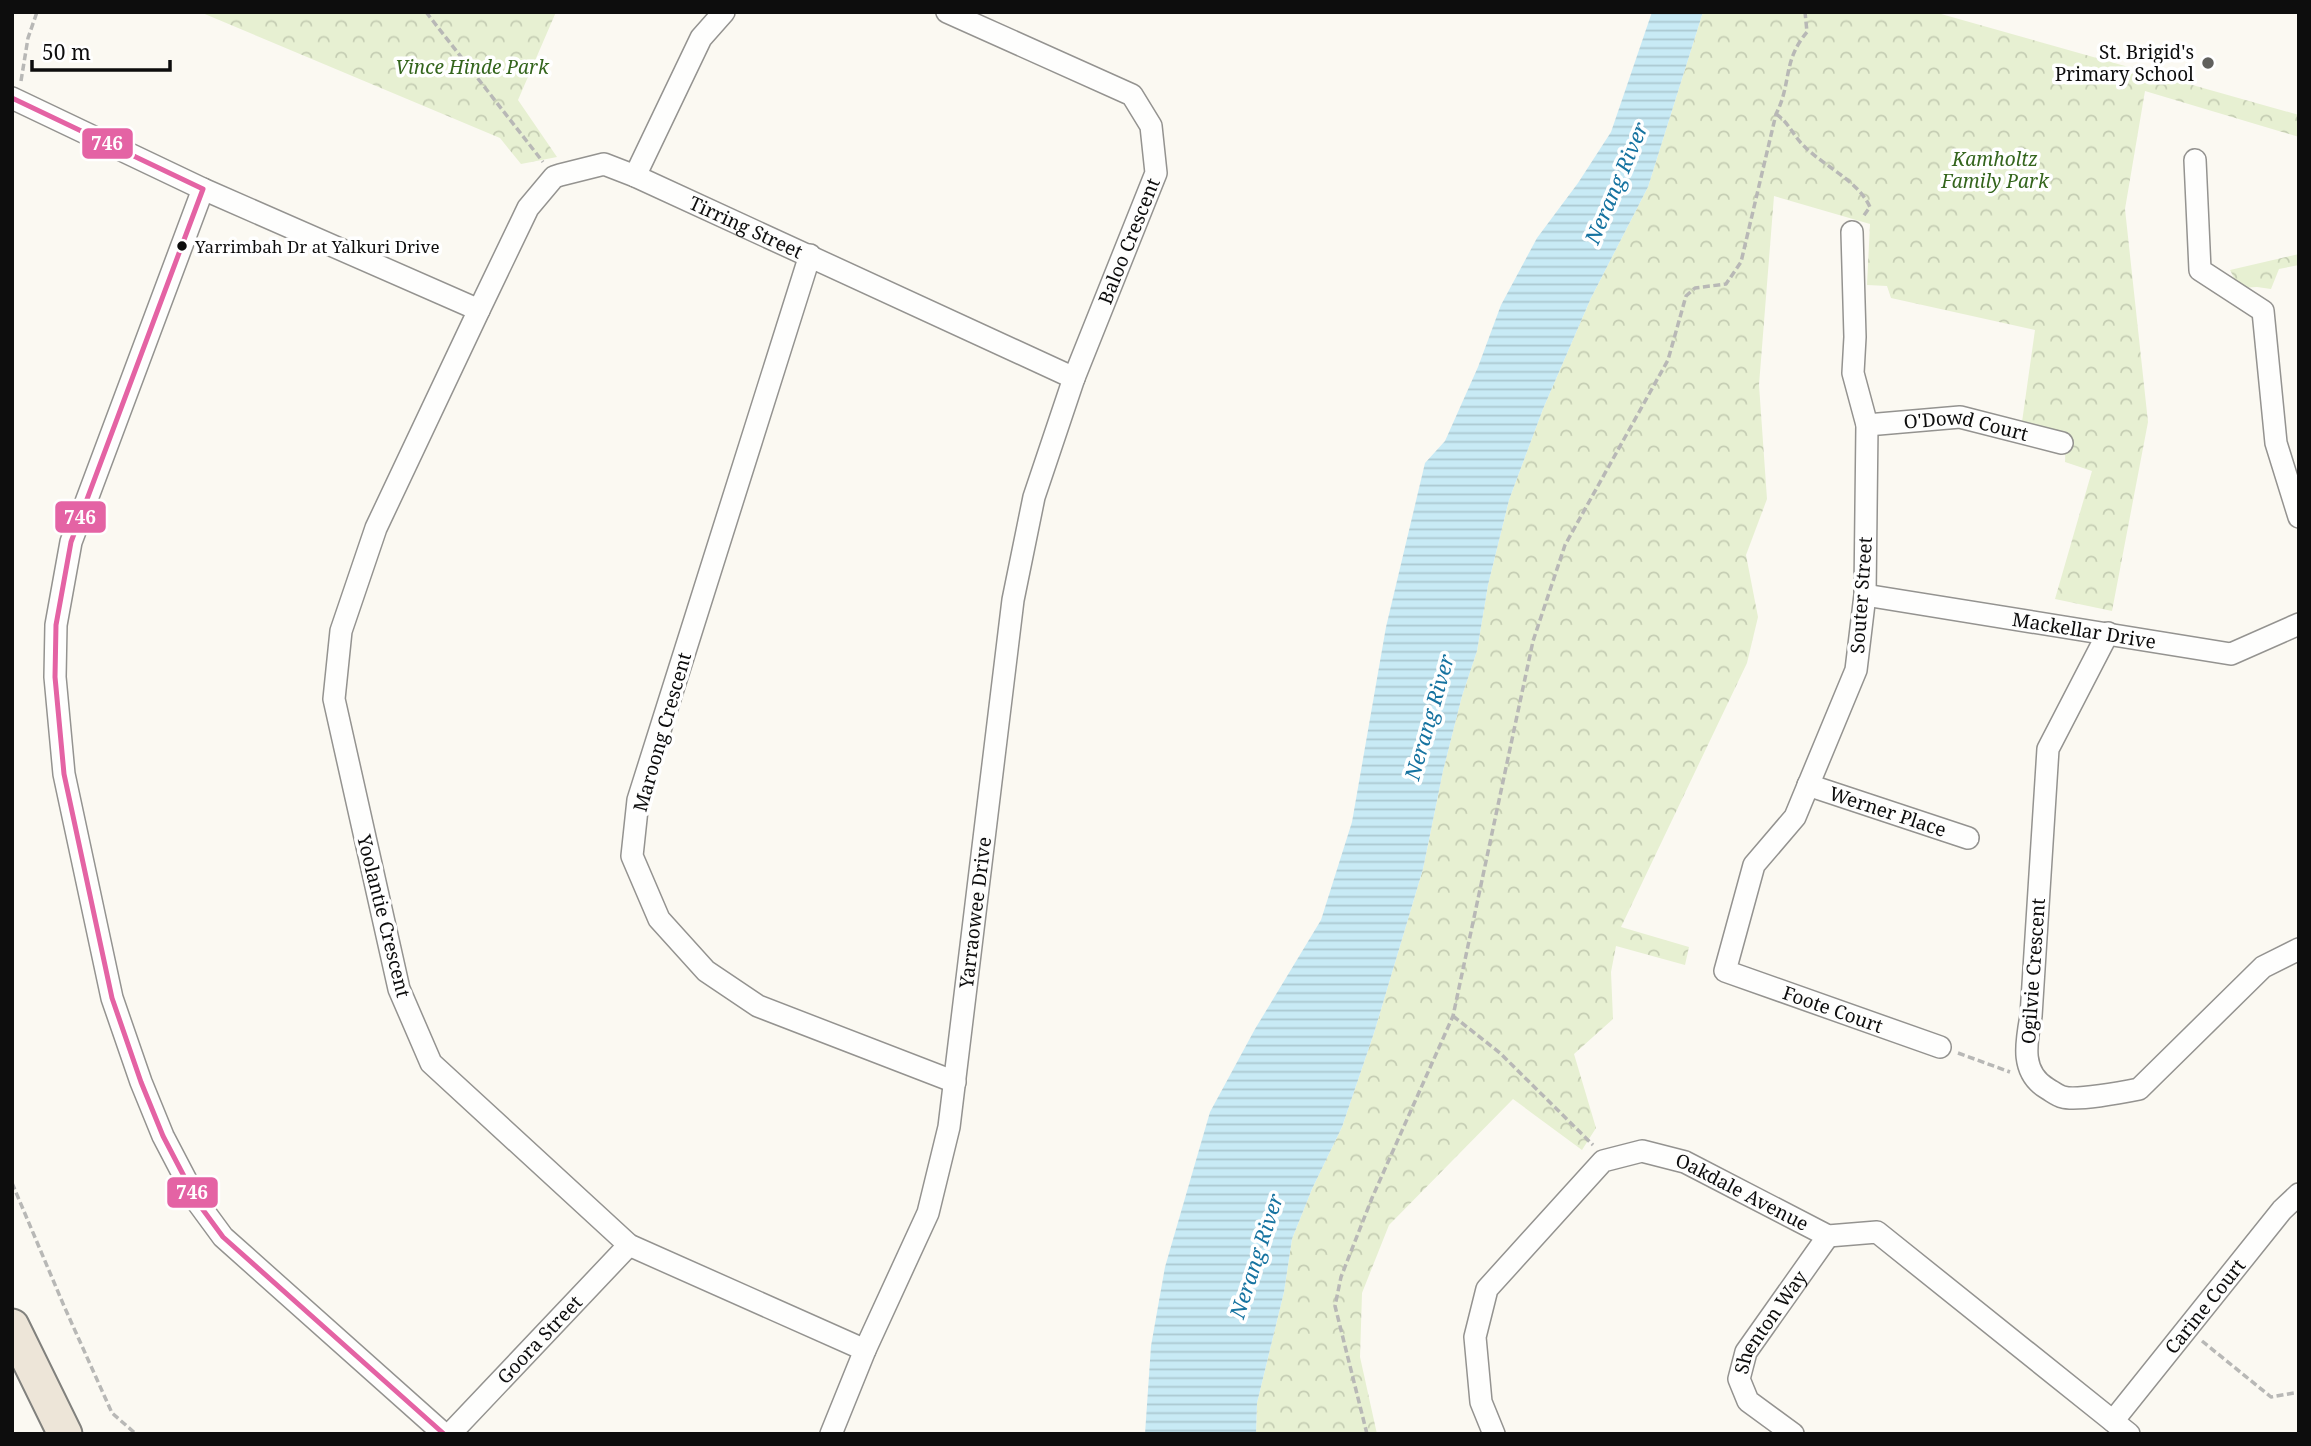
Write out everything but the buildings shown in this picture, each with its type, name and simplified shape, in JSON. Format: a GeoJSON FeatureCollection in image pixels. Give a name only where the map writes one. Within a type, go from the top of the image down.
{"type":"FeatureCollection","features":[{"type":"Feature","properties":{"kind":"main road"},"geometry":{"type":"LineString","coordinates":[[12,1326],[65,1434]]}},
{"type":"Feature","properties":{"kind":"street"},"geometry":{"type":"LineString","coordinates":[[635,176],[701,38],[724,12]]}},
{"type":"Feature","properties":{"kind":"street","name":"Baloo Crescent"},"geometry":{"type":"LineString","coordinates":[[947,12],[1132,95],[1151,126],[1156,173],[1073,378]]}},
{"type":"Feature","properties":{"kind":"street"},"geometry":{"type":"LineString","coordinates":[[13,98],[203,189],[479,310],[528,208],[554,177]]}},
{"type":"Feature","properties":{"kind":"street"},"geometry":{"type":"LineString","coordinates":[[2195,160],[2200,270],[2263,311],[2276,443],[2299,517]]}},
{"type":"Feature","properties":{"kind":"street","name":"Tirring Street"},"geometry":{"type":"LineString","coordinates":[[554,177],[604,164],[635,176],[1073,378]]}},
{"type":"Feature","properties":{"kind":"street"},"geometry":{"type":"LineString","coordinates":[[203,189],[71,542],[56,625],[55,677],[64,774],[112,998],[141,1082],[183,1177],[210,1222],[223,1237],[444,1434]]}},
{"type":"Feature","properties":{"kind":"street","name":"Souter Street"},"geometry":{"type":"LineString","coordinates":[[1725,971],[1754,865],[1795,817],[1856,670],[1865,594],[1867,425],[1853,373],[1856,337],[1852,232]]}},
{"type":"Feature","properties":{"kind":"street","name":"Maroong Crescent"},"geometry":{"type":"LineString","coordinates":[[810,255],[638,800],[632,856],[659,919],[706,971],[758,1006],[955,1082]]}},
{"type":"Feature","properties":{"kind":"street","name":"Yoolantie Crescent"},"geometry":{"type":"LineString","coordinates":[[479,310],[376,528],[341,631],[334,699],[398,989],[431,1063],[629,1245],[865,1350]]}},
{"type":"Feature","properties":{"kind":"street","name":"Yarraowee Drive"},"geometry":{"type":"LineString","coordinates":[[831,1434],[865,1350],[928,1213],[950,1126],[1013,600],[1034,496],[1073,378]]}},
{"type":"Feature","properties":{"kind":"street","name":"O'Dowd Court"},"geometry":{"type":"LineString","coordinates":[[1867,425],[1960,417],[2062,443]]}},
{"type":"Feature","properties":{"kind":"street","name":"Mackellar Drive"},"geometry":{"type":"LineString","coordinates":[[1865,594],[2231,654],[2299,624]]}},
{"type":"Feature","properties":{"kind":"street","name":"Ogilvie Crescent"},"geometry":{"type":"LineString","coordinates":[[2108,634],[2048,749],[2031,1016],[2026,1045],[2028,1067],[2038,1084],[2063,1098],[2139,1089],[2263,967],[2299,949]]}},
{"type":"Feature","properties":{"kind":"street","name":"Werner Place"},"geometry":{"type":"LineString","coordinates":[[1808,785],[1968,838]]}},
{"type":"Feature","properties":{"kind":"street","name":"Foote Court"},"geometry":{"type":"LineString","coordinates":[[1725,971],[1940,1047]]}},
{"type":"Feature","properties":{"kind":"street","name":"Oakdale Avenue"},"geometry":{"type":"LineString","coordinates":[[1603,1161],[1642,1152],[1685,1162],[1828,1236],[1877,1232],[2121,1427]]}},
{"type":"Feature","properties":{"kind":"street"},"geometry":{"type":"LineString","coordinates":[[1494,1434],[1481,1402],[1475,1337],[1487,1289],[1603,1161]]}},
{"type":"Feature","properties":{"kind":"street","name":"Carine Court"},"geometry":{"type":"LineString","coordinates":[[2121,1427],[2185,1328],[2281,1210],[2299,1194]]}},
{"type":"Feature","properties":{"kind":"street","name":"Shenton Way"},"geometry":{"type":"LineString","coordinates":[[1793,1434],[1748,1401],[1739,1379],[1746,1352],[1828,1236]]}},
{"type":"Feature","properties":{"kind":"street","name":"Goora Street"},"geometry":{"type":"LineString","coordinates":[[450,1434],[629,1245]]}},
{"type":"Feature","properties":{"kind":"path"},"geometry":{"type":"LineString","coordinates":[[13,98],[23,76],[28,38],[37,12]]}},
{"type":"Feature","properties":{"kind":"path"},"geometry":{"type":"LineString","coordinates":[[425,12],[554,177]]}},
{"type":"Feature","properties":{"kind":"path"},"geometry":{"type":"LineString","coordinates":[[1367,1434],[1335,1306],[1339,1286],[1372,1198],[1454,1016],[1533,641],[1565,545],[1668,360],[1686,296],[1695,288],[1726,284],[1741,262],[1776,114],[1784,98],[1788,69],[1795,47],[1807,32],[1805,12]]}},
{"type":"Feature","properties":{"kind":"path"},"geometry":{"type":"LineString","coordinates":[[1776,114],[1785,120],[1801,143],[1864,194],[1870,207],[1852,232]]}},
{"type":"Feature","properties":{"kind":"path"},"geometry":{"type":"LineString","coordinates":[[1454,1016],[1500,1053],[1591,1142],[1603,1161]]}},
{"type":"Feature","properties":{"kind":"path"},"geometry":{"type":"LineString","coordinates":[[1940,1047],[2009,1072],[2028,1067]]}},
{"type":"Feature","properties":{"kind":"path"},"geometry":{"type":"LineString","coordinates":[[12,1183],[112,1413],[136,1434]]}},
{"type":"Feature","properties":{"kind":"path"},"geometry":{"type":"LineString","coordinates":[[2185,1328],[2270,1397],[2299,1392]]}},
{"type":"Feature","properties":{"kind":"green space","name":"Vince Hinde Park"},"geometry":{"type":"Polygon","coordinates":[[[200,12],[556,12],[518,100],[557,157],[521,164],[500,138],[200,12]]]}},
{"type":"Feature","properties":{"kind":"green space","name":"Kamholtz Family Park"},"geometry":{"type":"Polygon","coordinates":[[[1703,12],[1934,12],[2299,115],[2299,137],[2145,91],[2125,209],[2148,422],[2112,611],[2055,599],[2092,471],[2065,462],[2066,434],[2022,422],[2035,330],[1891,298],[1887,286],[1867,285],[1870,224],[1774,196],[1759,385],[1767,499],[1746,555],[1758,617],[1747,663],[1621,927],[1689,947],[1685,965],[1616,946],[1611,972],[1613,1019],[1574,1054],[1596,1128],[1582,1150],[1513,1099],[1389,1225],[1362,1293],[1360,1357],[1377,1434],[1256,1434],[1257,1403],[1284,1292],[1292,1239],[1312,1189],[1342,1127],[1374,1033],[1423,869],[1443,771],[1462,696],[1477,651],[1488,585],[1509,500],[1543,409],[1591,298],[1648,187],[1703,12]]]}},
{"type":"Feature","properties":{"kind":"green space"},"geometry":{"type":"Polygon","coordinates":[[[2299,254],[2299,265],[2279,269],[2271,289],[2239,288],[2230,270],[2299,254]]]}},
{"type":"Feature","properties":{"kind":"water","name":"Nerang River"},"geometry":{"type":"Polygon","coordinates":[[[1652,12],[1703,12],[1648,187],[1591,298],[1543,409],[1509,500],[1488,585],[1477,651],[1462,696],[1443,771],[1423,869],[1374,1033],[1342,1127],[1312,1189],[1292,1239],[1284,1292],[1257,1403],[1256,1434],[1145,1434],[1151,1346],[1165,1267],[1210,1112],[1255,1029],[1321,920],[1352,822],[1386,627],[1425,463],[1445,441],[1478,367],[1501,305],[1537,238],[1578,183],[1611,132],[1652,12]]]}},
{"type":"Feature","properties":{"kind":"transit line","name":"746"},"geometry":{"type":"LineString","coordinates":[[12,98],[203,189]]}},
{"type":"Feature","properties":{"kind":"transit line","name":"746"},"geometry":{"type":"LineString","coordinates":[[203,189],[71,542],[56,625],[55,677],[64,774],[112,998],[163,1136],[198,1203],[223,1237],[444,1434]]}},
{"type":"Feature","properties":{"kind":"place","name":"St. Brigid's Primary School"},"geometry":{"type":"Point","coordinates":[2208,63]}},
{"type":"Feature","properties":{"kind":"place","name":"Yarrimbah Dr at Yalkuri Drive"},"geometry":{"type":"Point","coordinates":[182,246]}}]}
